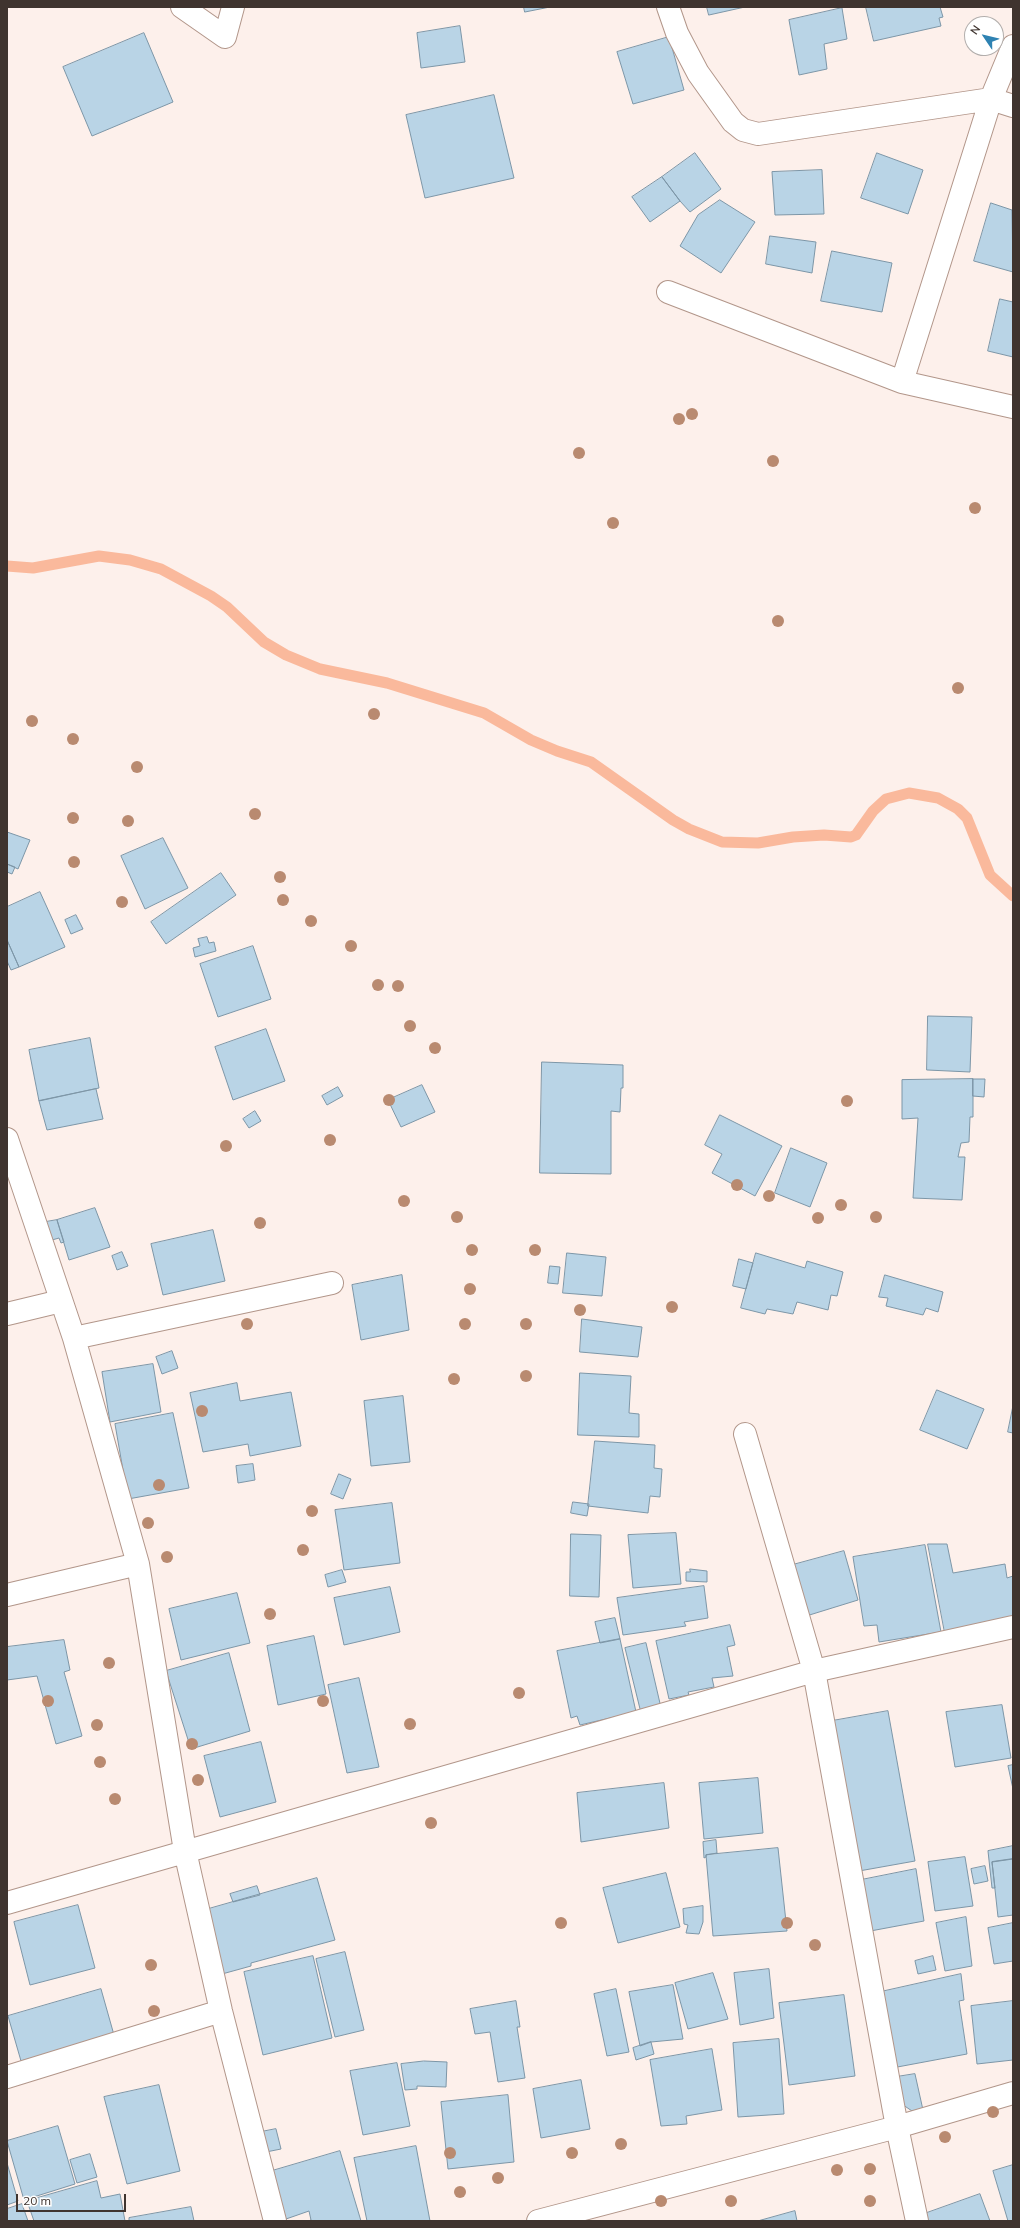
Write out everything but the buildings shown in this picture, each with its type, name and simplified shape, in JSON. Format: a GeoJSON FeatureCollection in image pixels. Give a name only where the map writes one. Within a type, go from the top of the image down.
{"type":"FeatureCollection","features":[{"type":"Feature","properties":{"kind":"street"},"geometry":{"type":"LineString","coordinates":[[182,7],[225,37],[234,7]]}},
{"type":"Feature","properties":{"kind":"street"},"geometry":{"type":"LineString","coordinates":[[668,7],[677,33],[698,73],[733,122],[743,130],[758,134],[991,99],[1013,106]]}},
{"type":"Feature","properties":{"kind":"street"},"geometry":{"type":"LineString","coordinates":[[902,382],[991,99],[1013,46]]}},
{"type":"Feature","properties":{"kind":"street"},"geometry":{"type":"LineString","coordinates":[[668,292],[902,382],[1013,407]]}},
{"type":"Feature","properties":{"kind":"street"},"geometry":{"type":"LineString","coordinates":[[7,1139],[74,1338],[138,1564],[185,1852],[221,2011],[275,2221]]}},
{"type":"Feature","properties":{"kind":"street"},"geometry":{"type":"LineString","coordinates":[[74,1338],[332,1283]]}},
{"type":"Feature","properties":{"kind":"street"},"geometry":{"type":"LineString","coordinates":[[7,1314],[61,1301]]}},
{"type":"Feature","properties":{"kind":"street"},"geometry":{"type":"LineString","coordinates":[[745,1434],[814,1671],[897,2127],[917,2221]]}},
{"type":"Feature","properties":{"kind":"street"},"geometry":{"type":"LineString","coordinates":[[7,1594],[138,1564]]}},
{"type":"Feature","properties":{"kind":"street"},"geometry":{"type":"LineString","coordinates":[[7,1903],[814,1671],[1013,1627]]}},
{"type":"Feature","properties":{"kind":"street"},"geometry":{"type":"LineString","coordinates":[[7,2077],[221,2011]]}},
{"type":"Feature","properties":{"kind":"street"},"geometry":{"type":"LineString","coordinates":[[538,2221],[897,2127],[1013,2093]]}},
{"type":"Feature","properties":{"kind":"waterway"},"geometry":{"type":"LineString","coordinates":[[7,566],[33,568],[99,556],[130,560],[161,569],[211,596],[227,607],[264,642],[286,655],[320,669],[387,683],[484,713],[531,740],[557,751],[591,762],[673,820],[689,829],[722,842],[758,843],[793,837],[824,835],[851,837],[856,835],[873,811],[886,799],[909,793],[938,798],[958,809],[967,818],[990,875],[1013,896]]}}]}
